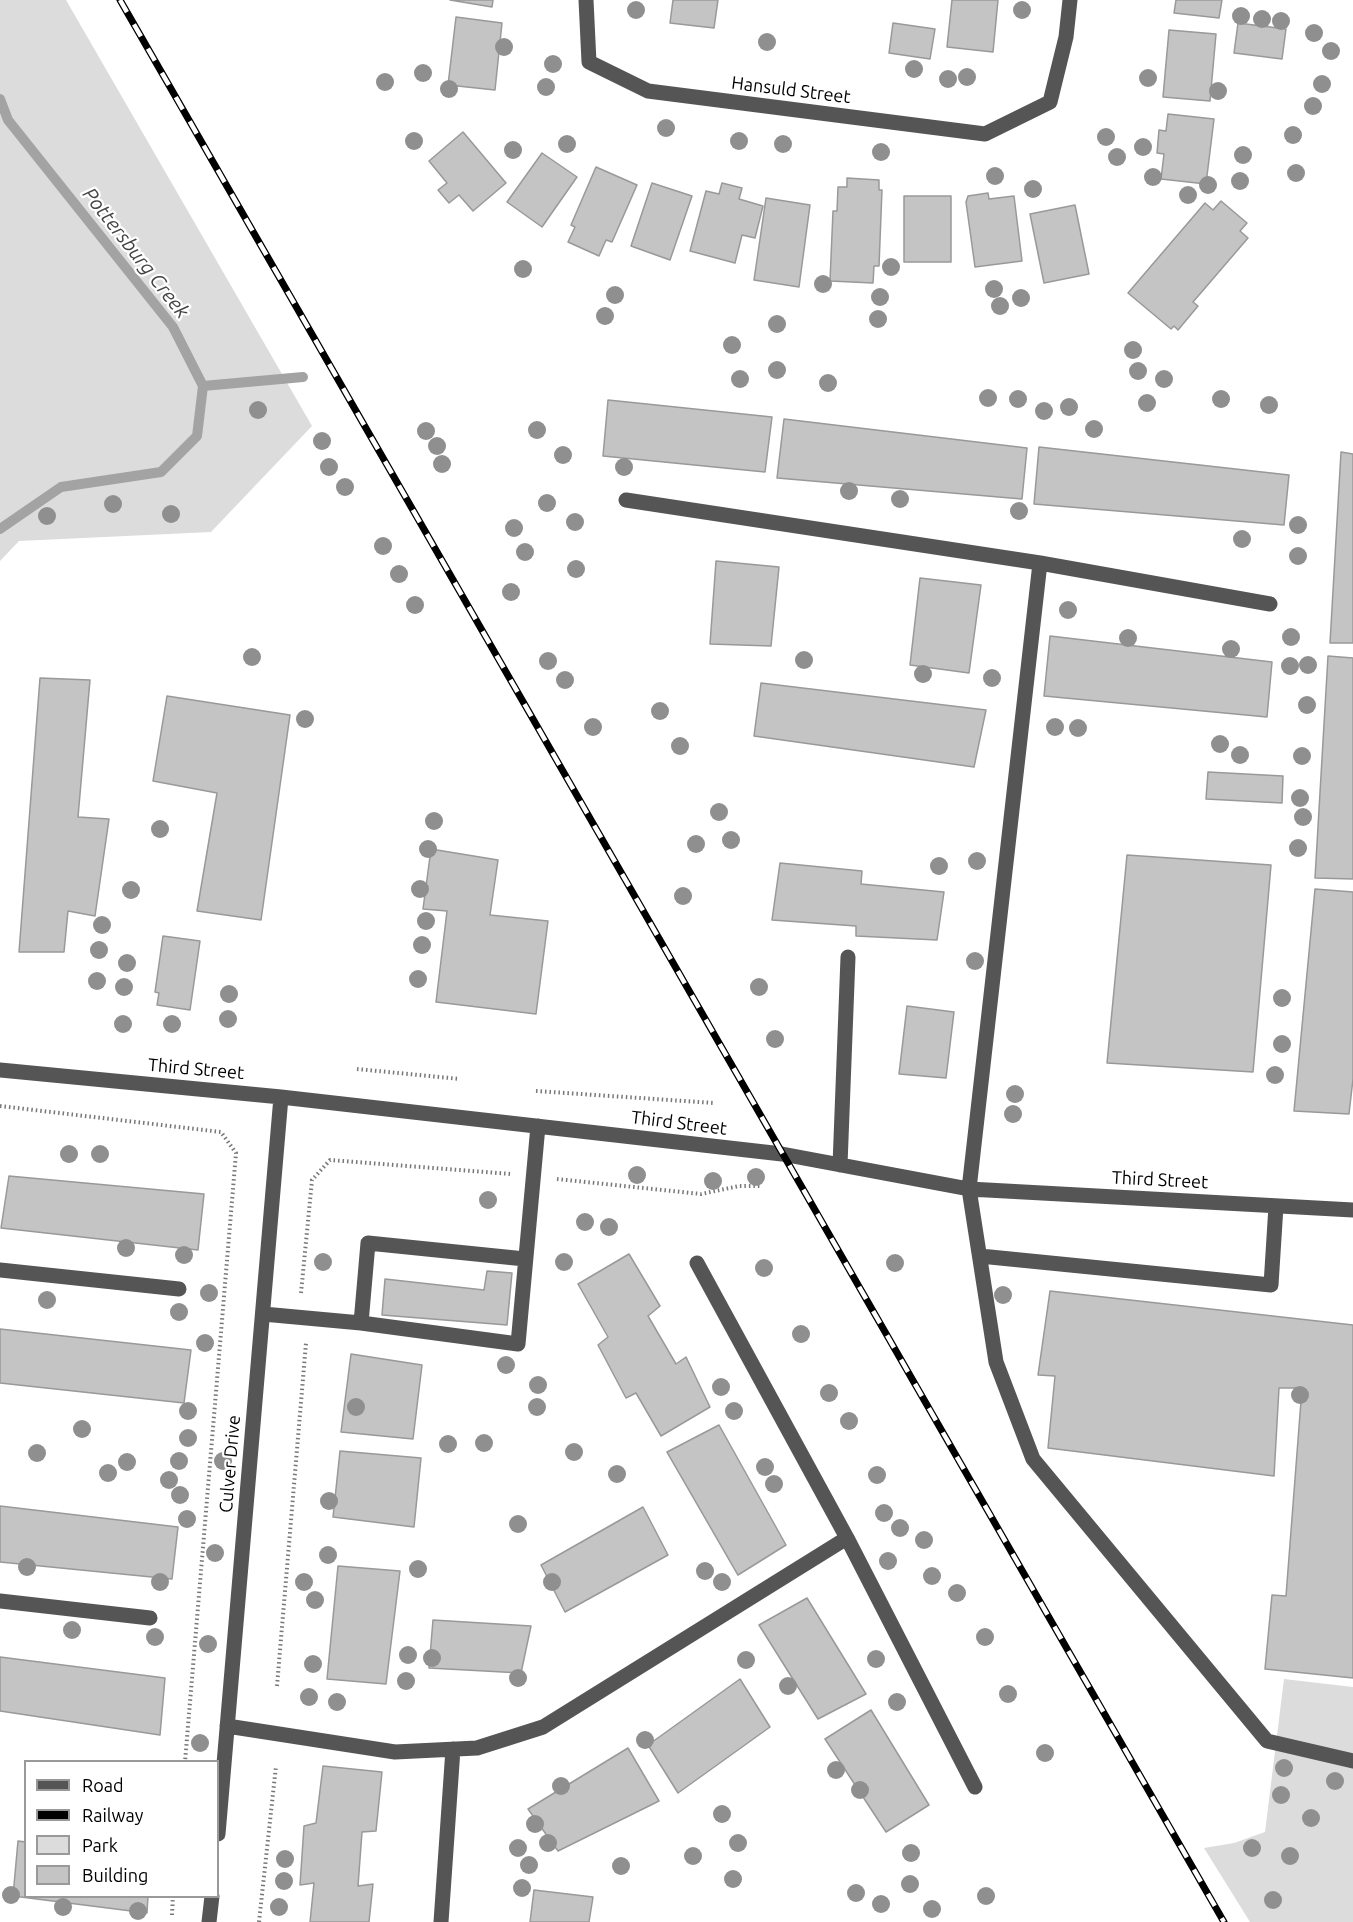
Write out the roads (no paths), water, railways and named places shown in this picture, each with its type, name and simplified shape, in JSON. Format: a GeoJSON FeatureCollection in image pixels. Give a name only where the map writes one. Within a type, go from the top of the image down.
{"type":"FeatureCollection","features":[{"type":"Feature","properties":{"kind":"street","name":"Hansuld Street"},"geometry":{"type":"LineString","coordinates":[[586,0],[589,62],[648,91],[985,134],[1050,102],[1066,37],[1070,0]]}},
{"type":"Feature","properties":{"kind":"street"},"geometry":{"type":"LineString","coordinates":[[626,500],[1040,562],[1270,604]]}},
{"type":"Feature","properties":{"kind":"street"},"geometry":{"type":"LineString","coordinates":[[1040,562],[969,1189],[996,1362],[1033,1459],[1267,1741],[1353,1761]]}},
{"type":"Feature","properties":{"kind":"street"},"geometry":{"type":"LineString","coordinates":[[840,1165],[848,957]]}},
{"type":"Feature","properties":{"kind":"street","name":"Third Street"},"geometry":{"type":"LineString","coordinates":[[0,1070],[281,1097],[782,1154],[969,1189],[1353,1210]]}},
{"type":"Feature","properties":{"kind":"street","name":"Culver Drive"},"geometry":{"type":"LineString","coordinates":[[219,1822],[281,1097]]}},
{"type":"Feature","properties":{"kind":"street"},"geometry":{"type":"LineString","coordinates":[[262,1314],[361,1323],[518,1344],[538,1126]]}},
{"type":"Feature","properties":{"kind":"street"},"geometry":{"type":"LineString","coordinates":[[980,1256],[1271,1285],[1276,1206]]}},
{"type":"Feature","properties":{"kind":"street"},"geometry":{"type":"LineString","coordinates":[[361,1323],[368,1243],[525,1259]]}},
{"type":"Feature","properties":{"kind":"street"},"geometry":{"type":"LineString","coordinates":[[697,1263],[847,1538],[975,1787]]}},
{"type":"Feature","properties":{"kind":"street"},"geometry":{"type":"LineString","coordinates":[[0,1270],[179,1289]]}},
{"type":"Feature","properties":{"kind":"street"},"geometry":{"type":"LineString","coordinates":[[227,1726],[395,1752],[477,1748],[543,1727],[847,1538]]}},
{"type":"Feature","properties":{"kind":"street"},"geometry":{"type":"LineString","coordinates":[[0,1601],[150,1618]]}},
{"type":"Feature","properties":{"kind":"street"},"geometry":{"type":"LineString","coordinates":[[441,1922],[453,1749]]}},
{"type":"Feature","properties":{"kind":"street"},"geometry":{"type":"LineString","coordinates":[[209,1922],[212,1898]]}},
{"type":"Feature","properties":{"kind":"waterway","name":"Pottersburg Creek"},"geometry":{"type":"LineString","coordinates":[[0,99],[8,120],[173,327],[203,386],[197,436],[161,472],[61,487],[0,529]]}},
{"type":"Feature","properties":{"kind":"waterway"},"geometry":{"type":"LineString","coordinates":[[203,386],[303,377]]}},
{"type":"Feature","properties":{"kind":"railway"},"geometry":{"type":"LineString","coordinates":[[120,0],[1224,1922]]}}]}
